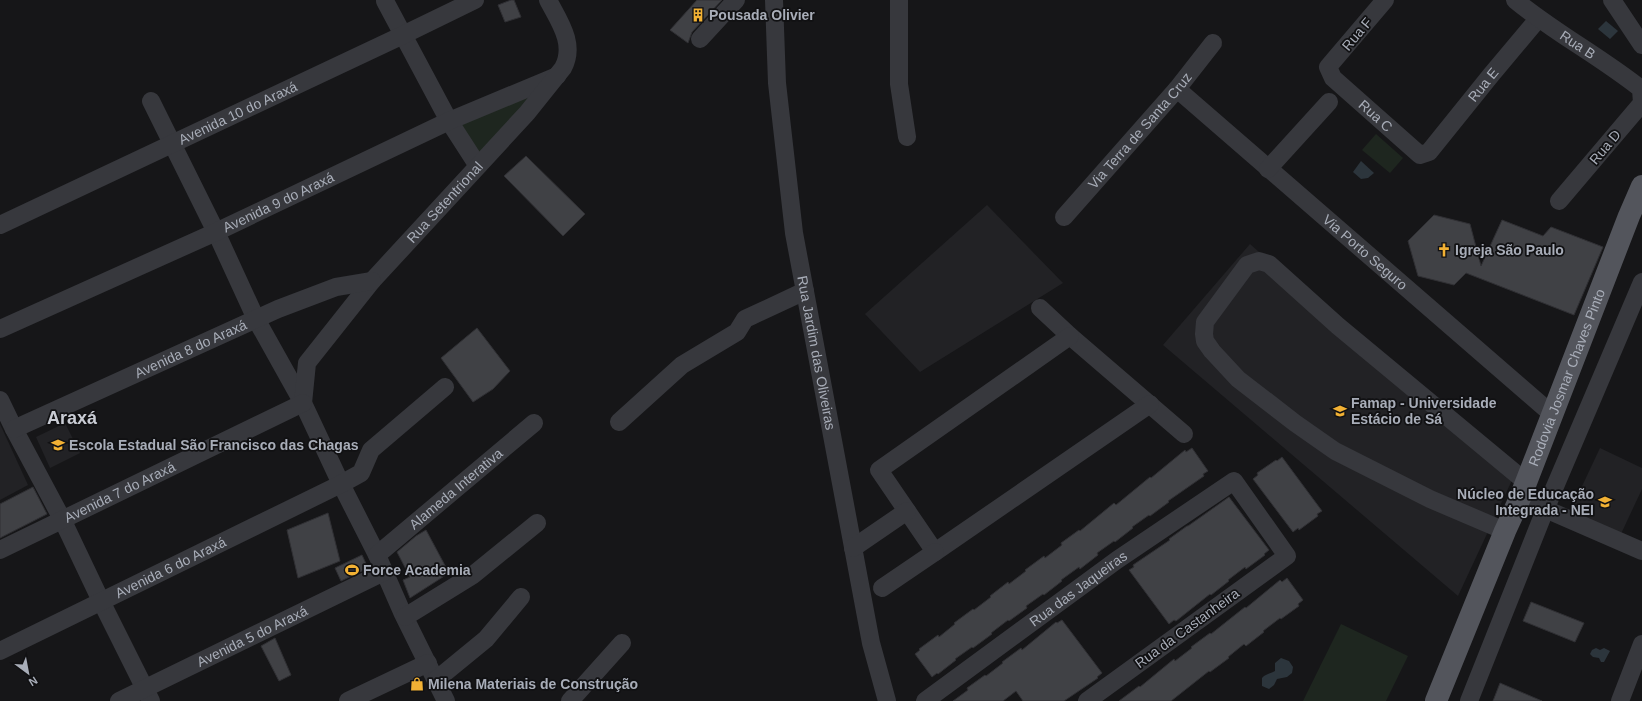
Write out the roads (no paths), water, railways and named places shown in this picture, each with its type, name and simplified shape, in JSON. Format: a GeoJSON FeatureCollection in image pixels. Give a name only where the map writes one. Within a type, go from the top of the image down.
{"type":"FeatureCollection","features":[{"type":"Feature","properties":{"kind":"main road","name":"Rodovia Josmar Chaves Pinto"},"geometry":{"type":"LineString","coordinates":[[1436,701],[1635,219],[1642,186]]}},
{"type":"Feature","properties":{"kind":"street","name":"Avenida 10 do Araxá"},"geometry":{"type":"LineString","coordinates":[[0,225],[475,0]]}},
{"type":"Feature","properties":{"kind":"street","name":"Rua Setentrional"},"geometry":{"type":"LineString","coordinates":[[303,403],[307,363],[372,281],[527,113],[557,76],[566,62],[568,46],[566,34],[548,0]]}},
{"type":"Feature","properties":{"kind":"street"},"geometry":{"type":"LineString","coordinates":[[700,39],[736,0]]}},
{"type":"Feature","properties":{"kind":"street","name":"Rua Jardim das Oliveiras"},"geometry":{"type":"LineString","coordinates":[[774,0],[776,83],[794,233],[871,643],[887,701]]}},
{"type":"Feature","properties":{"kind":"street"},"geometry":{"type":"LineString","coordinates":[[899,0],[899,84],[907,137]]}},
{"type":"Feature","properties":{"kind":"street","name":"Rua F"},"geometry":{"type":"LineString","coordinates":[[1328,67],[1385,0]]}},
{"type":"Feature","properties":{"kind":"street","name":"Rua B"},"geometry":{"type":"LineString","coordinates":[[1515,0],[1538,19],[1618,70],[1641,89]]}},
{"type":"Feature","properties":{"kind":"street"},"geometry":{"type":"LineString","coordinates":[[1612,0],[1642,45]]}},
{"type":"Feature","properties":{"kind":"street"},"geometry":{"type":"LineString","coordinates":[[385,1],[449,121],[478,166]]}},
{"type":"Feature","properties":{"kind":"street","name":"Rua E"},"geometry":{"type":"LineString","coordinates":[[1429,152],[1538,19]]}},
{"type":"Feature","properties":{"kind":"street","name":"Via Terra de Santa Cruz"},"geometry":{"type":"LineString","coordinates":[[1064,217],[1177,89],[1213,43]]}},
{"type":"Feature","properties":{"kind":"street","name":"Rua C"},"geometry":{"type":"LineString","coordinates":[[1328,67],[1333,78],[1420,155],[1429,152]]}},
{"type":"Feature","properties":{"kind":"street","name":"Avenida 9 do Araxá"},"geometry":{"type":"LineString","coordinates":[[0,329],[216,232],[449,121],[557,76]]}},
{"type":"Feature","properties":{"kind":"street","name":"Via Porto Seguro"},"geometry":{"type":"LineString","coordinates":[[1177,89],[1553,415]]}},
{"type":"Feature","properties":{"kind":"street","name":"Rua D"},"geometry":{"type":"LineString","coordinates":[[1559,201],[1642,103],[1641,89]]}},
{"type":"Feature","properties":{"kind":"street"},"geometry":{"type":"LineString","coordinates":[[152,100],[256,319],[303,403],[446,701]]}},
{"type":"Feature","properties":{"kind":"street"},"geometry":{"type":"LineString","coordinates":[[1268,169],[1329,102]]}},
{"type":"Feature","properties":{"kind":"street"},"geometry":{"type":"LineString","coordinates":[[1505,531],[1430,499],[1335,451],[1295,423],[1238,379],[1212,351],[1204,334],[1205,322],[1247,265],[1259,261],[1269,264],[1545,510],[1642,551]]}},
{"type":"Feature","properties":{"kind":"street","name":"Avenida 8 do Araxá"},"geometry":{"type":"LineString","coordinates":[[14,429],[278,309],[326,290],[372,281]]}},
{"type":"Feature","properties":{"kind":"street"},"geometry":{"type":"LineString","coordinates":[[1469,701],[1545,510],[1642,282]]}},
{"type":"Feature","properties":{"kind":"street"},"geometry":{"type":"LineString","coordinates":[[619,422],[682,365],[737,332],[745,319],[805,291]]}},
{"type":"Feature","properties":{"kind":"street"},"geometry":{"type":"LineString","coordinates":[[1040,308],[1070,336],[1184,434]]}},
{"type":"Feature","properties":{"kind":"street"},"geometry":{"type":"LineString","coordinates":[[935,552],[879,470],[1070,336]]}},
{"type":"Feature","properties":{"kind":"street","name":"Avenida 6 do Araxá"},"geometry":{"type":"LineString","coordinates":[[0,651],[361,473],[372,450],[445,387]]}},
{"type":"Feature","properties":{"kind":"street"},"geometry":{"type":"LineString","coordinates":[[0,400],[62,519],[148,695]]}},
{"type":"Feature","properties":{"kind":"street","name":"Avenida 7 do Araxá"},"geometry":{"type":"LineString","coordinates":[[0,550],[303,403]]}},
{"type":"Feature","properties":{"kind":"street"},"geometry":{"type":"LineString","coordinates":[[882,588],[1150,404]]}},
{"type":"Feature","properties":{"kind":"street","name":"Alameda Interativa"},"geometry":{"type":"LineString","coordinates":[[377,555],[534,423]]}},
{"type":"Feature","properties":{"kind":"street","name":"Rua da Castanheira"},"geometry":{"type":"LineString","coordinates":[[1087,701],[1287,556],[1234,481]]}},
{"type":"Feature","properties":{"kind":"street","name":"Rua das Jaqueiras"},"geometry":{"type":"LineString","coordinates":[[925,701],[1117,560],[1234,481]]}},
{"type":"Feature","properties":{"kind":"street"},"geometry":{"type":"LineString","coordinates":[[853,548],[907,511]]}},
{"type":"Feature","properties":{"kind":"street"},"geometry":{"type":"LineString","coordinates":[[405,617],[474,575],[537,523]]}},
{"type":"Feature","properties":{"kind":"street","name":"Avenida 5 do Araxá"},"geometry":{"type":"LineString","coordinates":[[119,701],[148,695],[384,572]]}},
{"type":"Feature","properties":{"kind":"street"},"geometry":{"type":"LineString","coordinates":[[436,680],[486,639],[521,597]]}},
{"type":"Feature","properties":{"kind":"street"},"geometry":{"type":"LineString","coordinates":[[570,701],[622,643]]}},
{"type":"Feature","properties":{"kind":"street"},"geometry":{"type":"LineString","coordinates":[[1620,701],[1642,644]]}},
{"type":"Feature","properties":{"kind":"street"},"geometry":{"type":"LineString","coordinates":[[348,701],[428,663]]}},
{"type":"Feature","properties":{"kind":"place","name":"Pousada Olivier"},"geometry":{"type":"Point","coordinates":[698,15]}},
{"type":"Feature","properties":{"kind":"place","name":"Igreja São Paulo"},"geometry":{"type":"Point","coordinates":[1444,250]}},
{"type":"Feature","properties":{"kind":"place","name":"Famap - Universidade Estácio de Sá"},"geometry":{"type":"Point","coordinates":[1340,411]}},
{"type":"Feature","properties":{"kind":"place","name":"Escola Estadual São Francisco das Chagas"},"geometry":{"type":"Point","coordinates":[58,445]}},
{"type":"Feature","properties":{"kind":"place","name":"Núcleo de Educação Integrada - NEI"},"geometry":{"type":"Point","coordinates":[1605,502]}},
{"type":"Feature","properties":{"kind":"place","name":"Force Academia"},"geometry":{"type":"Point","coordinates":[352,570]}},
{"type":"Feature","properties":{"kind":"place","name":"Milena Materiais de Construção"},"geometry":{"type":"Point","coordinates":[417,684]}},
{"type":"Feature","properties":{"kind":"district","name":"Araxá"},"geometry":{"type":"Point","coordinates":[72,418]}}]}
